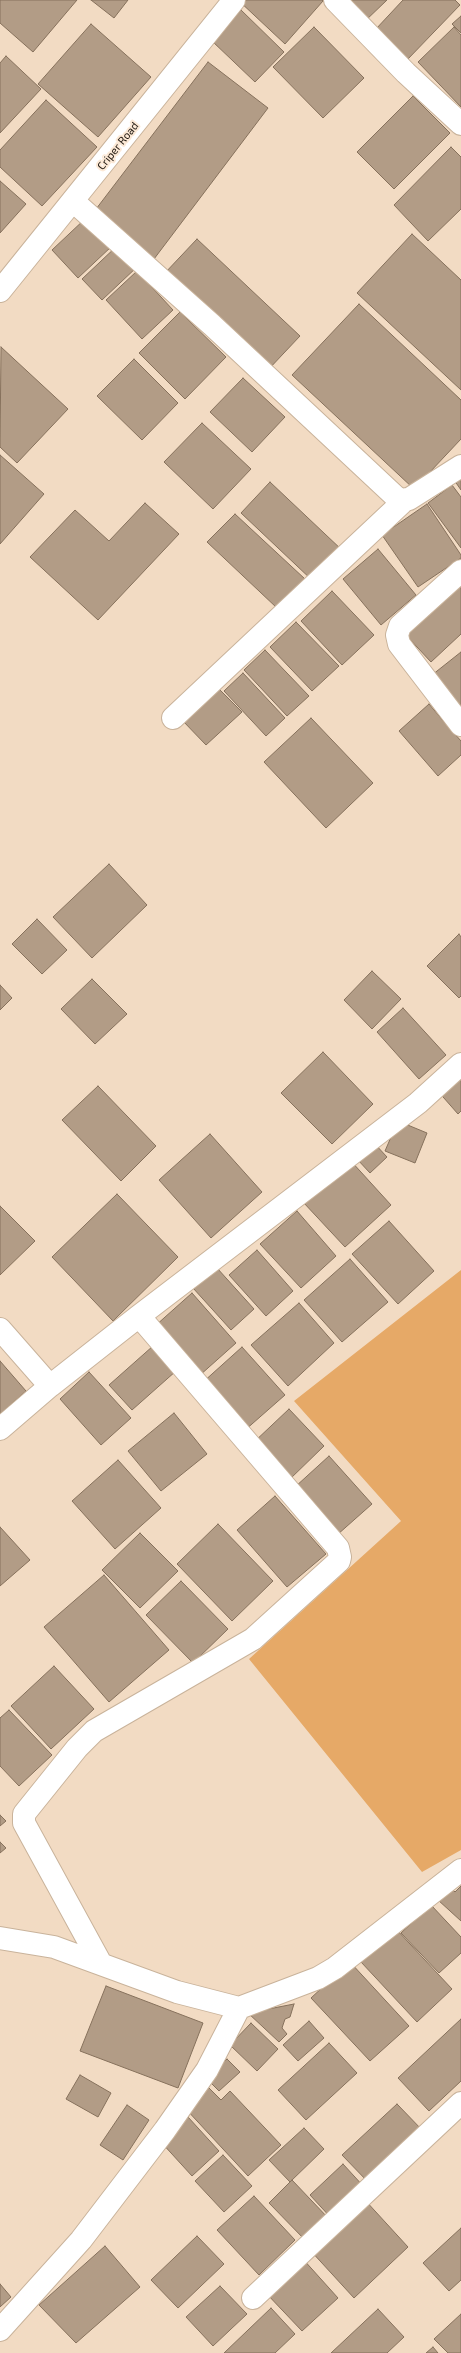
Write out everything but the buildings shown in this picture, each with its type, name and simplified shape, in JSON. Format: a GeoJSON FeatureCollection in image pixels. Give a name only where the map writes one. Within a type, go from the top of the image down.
{"type":"FeatureCollection","features":[{"type":"Feature","properties":{"kind":"street","name":"Criper Road"},"geometry":{"type":"LineString","coordinates":[[0,291],[234,0]]}},
{"type":"Feature","properties":{"kind":"street"},"geometry":{"type":"LineString","coordinates":[[335,0],[406,74],[461,124]]}},
{"type":"Feature","properties":{"kind":"street"},"geometry":{"type":"LineString","coordinates":[[73,201],[212,325],[397,498],[406,499]]}},
{"type":"Feature","properties":{"kind":"street"},"geometry":{"type":"LineString","coordinates":[[173,718],[406,499],[461,466]]}},
{"type":"Feature","properties":{"kind":"street"},"geometry":{"type":"LineString","coordinates":[[461,571],[400,626],[397,635],[399,644],[461,725]]}},
{"type":"Feature","properties":{"kind":"street"},"geometry":{"type":"LineString","coordinates":[[0,1429],[50,1386],[139,1316],[418,1103],[461,1064]]}},
{"type":"Feature","properties":{"kind":"street"},"geometry":{"type":"LineString","coordinates":[[100,1962],[24,1823],[24,1814],[77,1748],[94,1731],[252,1639],[339,1561],[341,1552],[139,1316]]}},
{"type":"Feature","properties":{"kind":"street"},"geometry":{"type":"LineString","coordinates":[[0,1329],[50,1386]]}},
{"type":"Feature","properties":{"kind":"street"},"geometry":{"type":"LineString","coordinates":[[0,1938],[54,1947],[100,1962],[177,1992],[239,2008],[318,1978],[335,1968],[461,1870]]}},
{"type":"Feature","properties":{"kind":"street"},"geometry":{"type":"LineString","coordinates":[[0,2330],[81,2240],[165,2130],[207,2070],[239,2008]]}},
{"type":"Feature","properties":{"kind":"street"},"geometry":{"type":"LineString","coordinates":[[253,2298],[461,2103]]}},
{"type":"Feature","properties":{"kind":"shaded area"},"geometry":{"type":"Polygon","coordinates":[[[461,1270],[461,1850],[422,1872],[249,1659],[401,1521],[294,1401],[461,1270]]]}}]}
